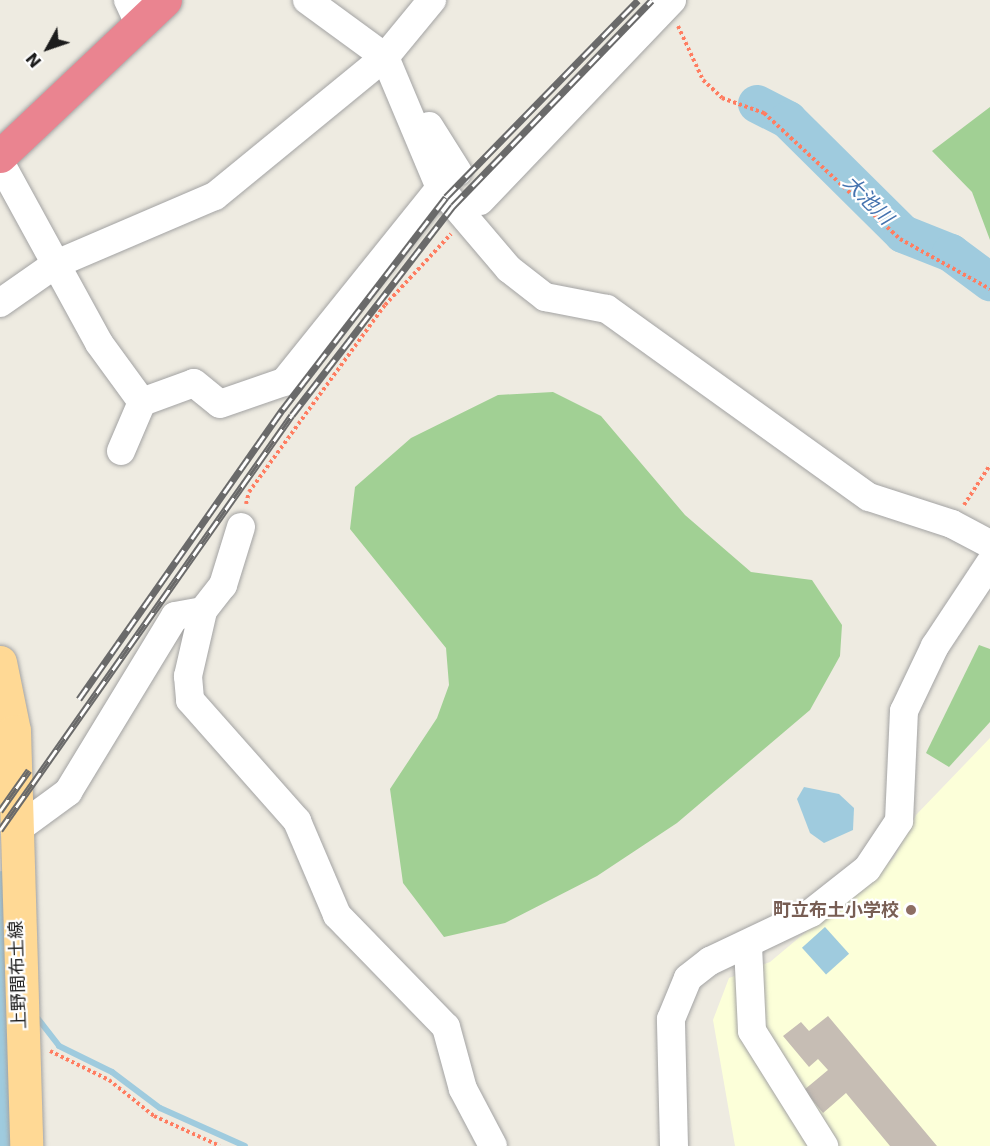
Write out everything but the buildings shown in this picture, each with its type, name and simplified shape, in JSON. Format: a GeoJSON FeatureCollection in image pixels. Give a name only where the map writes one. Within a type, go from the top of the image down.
{"type":"FeatureCollection","features":[{"type":"Feature","properties":{"kind":"highway"},"geometry":{"type":"LineString","coordinates":[[0,156],[134,12],[165,0]]}},
{"type":"Feature","properties":{"kind":"main road","name":"上野間布土線"},"geometry":{"type":"LineString","coordinates":[[4,676],[15,831],[26,1146]]}},
{"type":"Feature","properties":{"kind":"street"},"geometry":{"type":"LineString","coordinates":[[307,0],[391,65],[463,195],[509,269],[545,297],[607,309],[868,497],[952,524],[990,544]]}},
{"type":"Feature","properties":{"kind":"street"},"geometry":{"type":"LineString","coordinates":[[0,303],[56,264],[215,196],[391,65],[432,0]]}},
{"type":"Feature","properties":{"kind":"street"},"geometry":{"type":"LineString","coordinates":[[121,451],[142,402],[194,383],[220,404],[284,382],[463,195],[669,2]]}},
{"type":"Feature","properties":{"kind":"street"},"geometry":{"type":"LineString","coordinates":[[0,162],[99,343],[142,402]]}},
{"type":"Feature","properties":{"kind":"street"},"geometry":{"type":"LineString","coordinates":[[241,527],[223,585],[203,611],[188,676],[190,700],[297,821],[337,915],[447,1027],[463,1089],[493,1146]]}},
{"type":"Feature","properties":{"kind":"street"},"geometry":{"type":"LineString","coordinates":[[674,1146],[671,1019],[688,978],[710,961],[748,946],[811,913],[867,869],[899,821],[904,711],[935,646],[990,563]]}},
{"type":"Feature","properties":{"kind":"street"},"geometry":{"type":"LineString","coordinates":[[15,831],[68,792],[175,616],[203,611]]}},
{"type":"Feature","properties":{"kind":"street"},"geometry":{"type":"LineString","coordinates":[[3,786],[4,676]]}},
{"type":"Feature","properties":{"kind":"street"},"geometry":{"type":"LineString","coordinates":[[748,946],[752,1032],[824,1146]]}},
{"type":"Feature","properties":{"kind":"path"},"geometry":{"type":"LineString","coordinates":[[669,2],[704,80],[722,98],[764,113],[900,239],[990,289]]}},
{"type":"Feature","properties":{"kind":"path"},"geometry":{"type":"LineString","coordinates":[[241,527],[249,492],[463,195]]}},
{"type":"Feature","properties":{"kind":"path"},"geometry":{"type":"LineString","coordinates":[[952,524],[990,465]]}},
{"type":"Feature","properties":{"kind":"path"},"geometry":{"type":"LineString","coordinates":[[20,1017],[56,1058],[109,1080],[154,1116],[220,1146]]}},
{"type":"Feature","properties":{"kind":"shaded area","name":"町立布土小学校"},"geometry":{"type":"Polygon","coordinates":[[[990,738],[990,1146],[735,1146],[713,1020],[729,978],[770,962],[894,858],[916,815],[990,738]]]}},
{"type":"Feature","properties":{"kind":"green space"},"geometry":{"type":"Polygon","coordinates":[[[990,107],[990,240],[972,192],[932,151],[990,107]]]}},
{"type":"Feature","properties":{"kind":"green space"},"geometry":{"type":"Polygon","coordinates":[[[553,392],[601,416],[685,515],[751,572],[812,580],[842,625],[840,656],[810,710],[677,823],[597,876],[505,923],[444,937],[403,883],[390,789],[437,718],[449,685],[446,648],[350,529],[355,487],[411,438],[498,395],[553,392]]]}},
{"type":"Feature","properties":{"kind":"green space"},"geometry":{"type":"Polygon","coordinates":[[[979,645],[990,649],[990,722],[949,767],[926,753],[979,645]]]}},
{"type":"Feature","properties":{"kind":"water"},"geometry":{"type":"Polygon","coordinates":[[[804,787],[839,794],[854,808],[853,830],[824,843],[810,833],[797,799],[804,787]]]}},
{"type":"Feature","properties":{"kind":"water"},"geometry":{"type":"Polygon","coordinates":[[[825,927],[849,954],[826,974],[802,948],[825,927]]]}},
{"type":"Feature","properties":{"kind":"waterway","name":"大池川"},"geometry":{"type":"LineString","coordinates":[[757,104],[788,120],[903,234],[951,253],[990,282]]}},
{"type":"Feature","properties":{"kind":"waterway"},"geometry":{"type":"LineString","coordinates":[[3,890],[4,1146]]}},
{"type":"Feature","properties":{"kind":"waterway"},"geometry":{"type":"LineString","coordinates":[[35,1015],[59,1046],[112,1072],[160,1108],[245,1146]]}},
{"type":"Feature","properties":{"kind":"railway"},"geometry":{"type":"LineString","coordinates":[[79,699],[283,409],[446,197],[638,0]]}},
{"type":"Feature","properties":{"kind":"railway"},"geometry":{"type":"LineString","coordinates":[[0,830],[292,415],[453,206],[652,0]]}},
{"type":"Feature","properties":{"kind":"railway"},"geometry":{"type":"LineString","coordinates":[[0,811],[29,770]]}},
{"type":"Feature","properties":{"kind":"place","name":"町立布土小学校"},"geometry":{"type":"Point","coordinates":[911,910]}}]}
